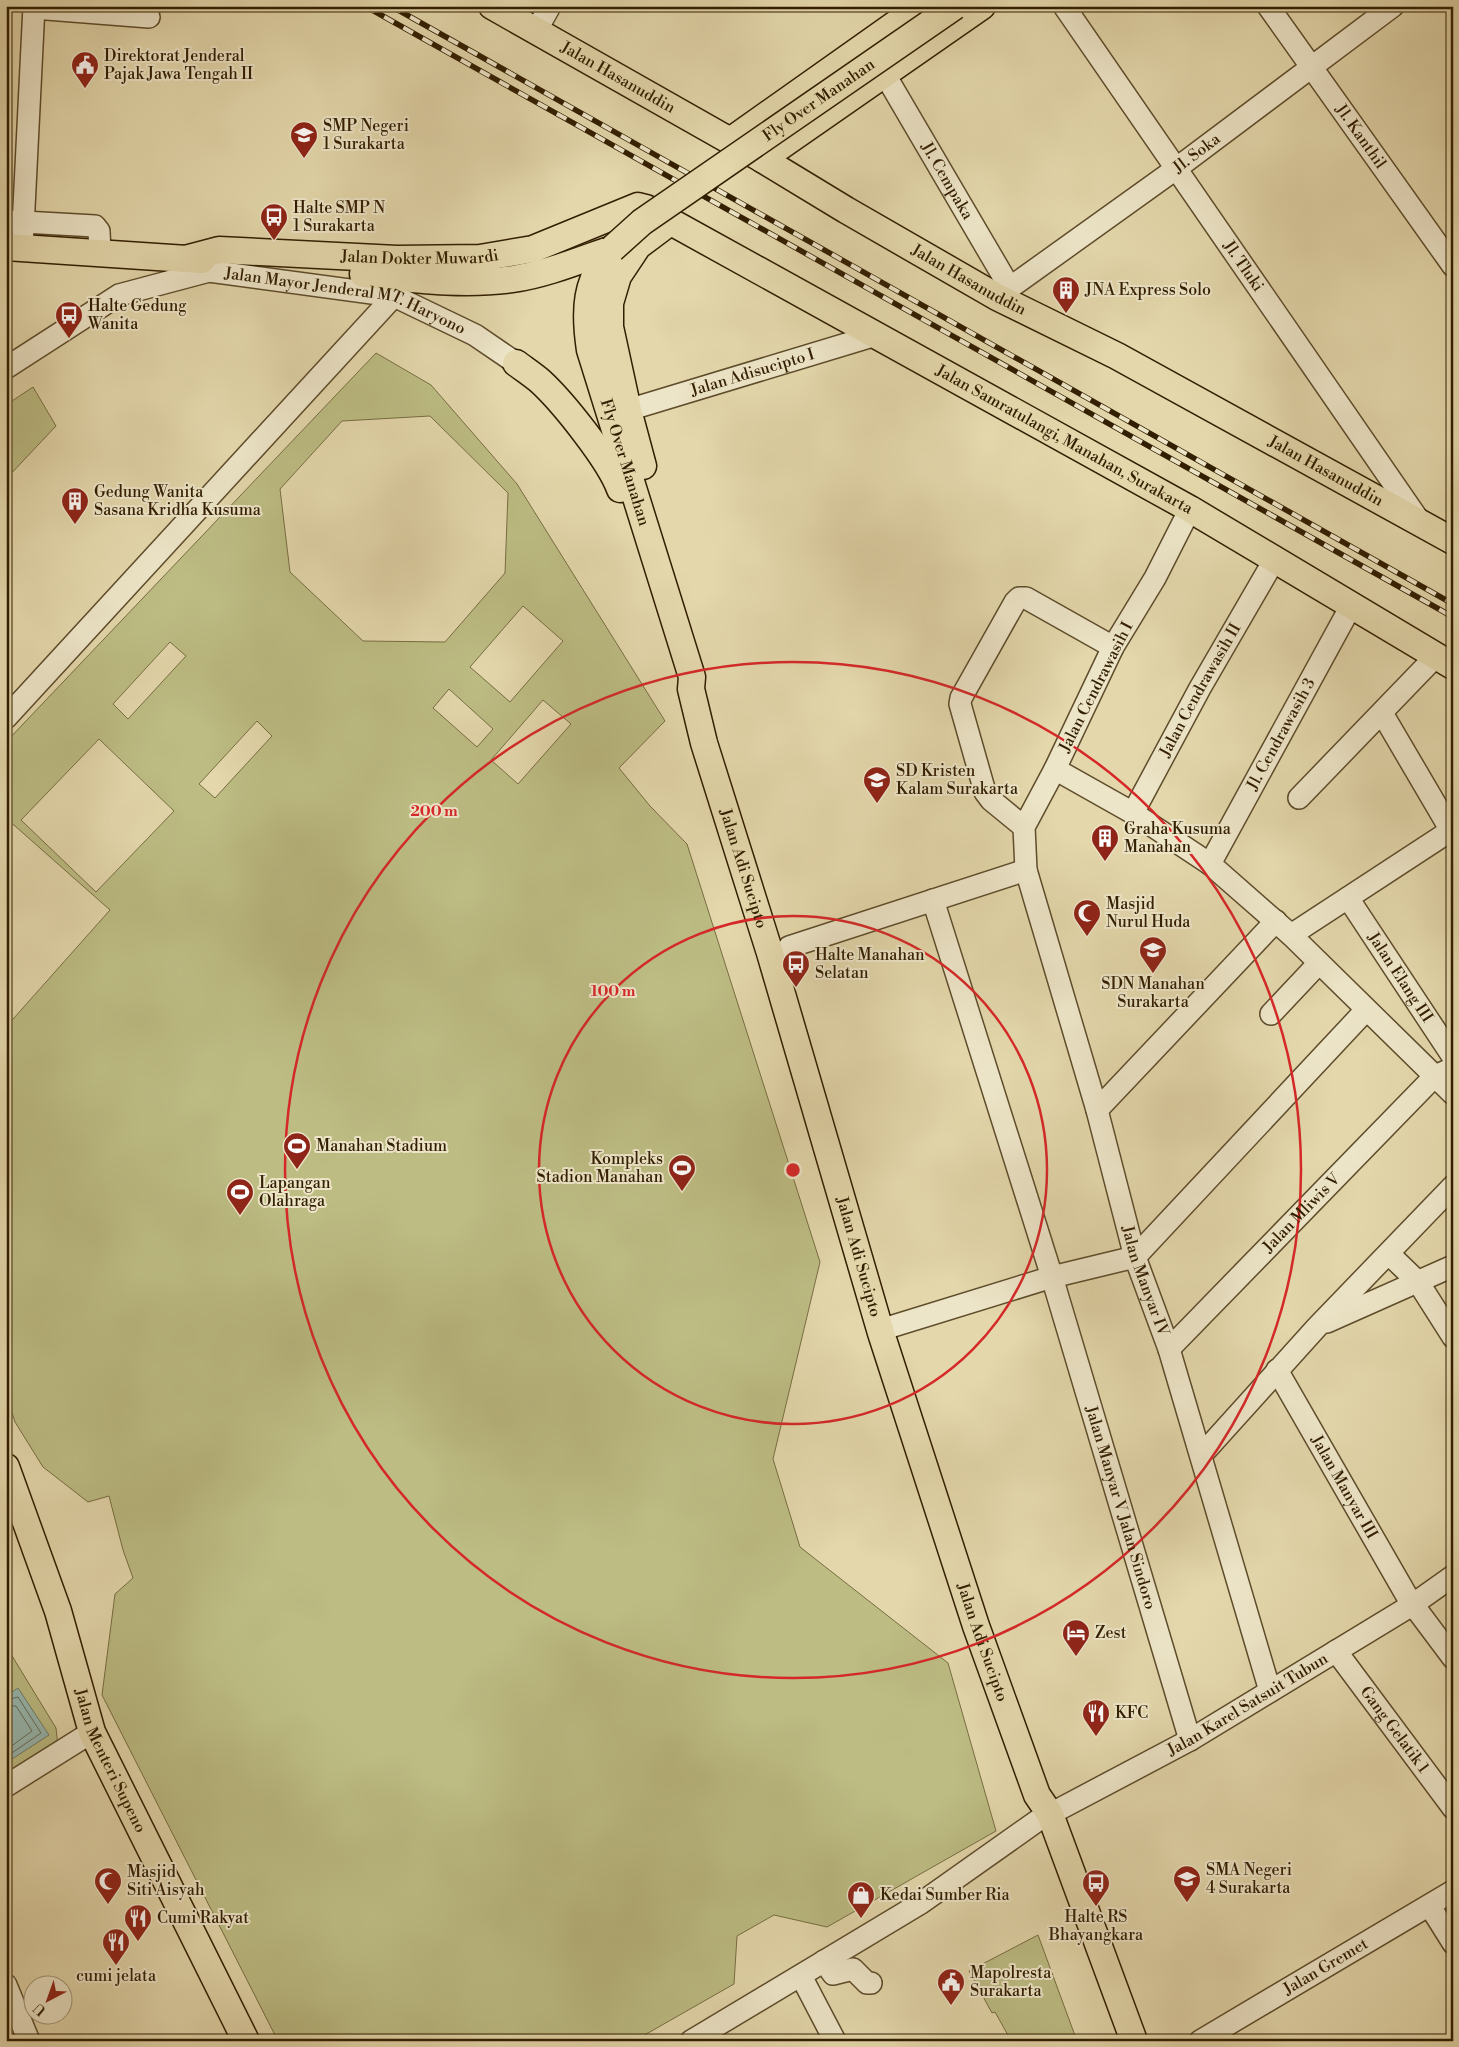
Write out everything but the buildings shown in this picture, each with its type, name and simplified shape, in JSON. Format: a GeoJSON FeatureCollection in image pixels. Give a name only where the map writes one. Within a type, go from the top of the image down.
{"type":"FeatureCollection","features":[{"type":"Feature","properties":{"kind":"main road","name":"Jalan Hasanuddin"},"geometry":{"type":"LineString","coordinates":[[492,6],[730,140],[846,210],[1004,292],[1453,541]]}},
{"type":"Feature","properties":{"kind":"main road"},"geometry":{"type":"LineString","coordinates":[[730,140],[921,6]]}},
{"type":"Feature","properties":{"kind":"main road","name":"Fly Over Manahan"},"geometry":{"type":"LineString","coordinates":[[693,684],[590,350],[587,306],[591,283],[600,264],[612,249],[642,222],[955,6]]}},
{"type":"Feature","properties":{"kind":"main road"},"geometry":{"type":"LineString","coordinates":[[762,159],[982,6]]}},
{"type":"Feature","properties":{"kind":"main road","name":"Jalan Dokter Muwardi"},"geometry":{"type":"LineString","coordinates":[[185,258],[218,250],[397,259],[480,258],[533,249],[638,206],[646,208]]}},
{"type":"Feature","properties":{"kind":"main road","name":"Jalan Samratulangi, Manahan, Surakarta"},"geometry":{"type":"LineString","coordinates":[[646,208],[1190,509],[1444,662]]}},
{"type":"Feature","properties":{"kind":"main road","name":"Jalan Adi Sucipto"},"geometry":{"type":"LineString","coordinates":[[670,222],[638,246],[618,276],[610,303],[610,327],[628,410],[697,663],[693,684],[704,743],[770,953],[887,1352],[976,1626],[1044,1818],[1134,2041]]}},
{"type":"Feature","properties":{"kind":"main road"},"geometry":{"type":"LineString","coordinates":[[14,248],[185,258]]}},
{"type":"Feature","properties":{"kind":"main road","name":"Fly Over Manahan"},"geometry":{"type":"LineString","coordinates":[[185,258],[452,282],[512,279],[537,274],[612,249]]}},
{"type":"Feature","properties":{"kind":"main road","name":"Jalan Adi Sucipto"},"geometry":{"type":"LineString","coordinates":[[516,363],[541,382],[578,425],[615,475],[676,660],[686,684],[693,684]]}},
{"type":"Feature","properties":{"kind":"main road","name":"Jalan Adi Sucipto"},"geometry":{"type":"LineString","coordinates":[[693,684],[890,1327],[989,1631],[1048,1791],[1044,1818]]}},
{"type":"Feature","properties":{"kind":"main road","name":"Jalan Menteri Supeno"},"geometry":{"type":"LineString","coordinates":[[6,1467],[47,1586],[58,1611],[92,1732],[246,2041]]}},
{"type":"Feature","properties":{"kind":"street"},"geometry":{"type":"LineString","coordinates":[[536,31],[550,6]]}},
{"type":"Feature","properties":{"kind":"street","name":"Jl. Tluki"},"geometry":{"type":"LineString","coordinates":[[1064,6],[1423,526]]}},
{"type":"Feature","properties":{"kind":"street","name":"Jl. Kanthil"},"geometry":{"type":"LineString","coordinates":[[1268,6],[1310,68],[1453,266]]}},
{"type":"Feature","properties":{"kind":"street","name":"Jl. Soka"},"geometry":{"type":"LineString","coordinates":[[1004,292],[1177,168],[1393,6]]}},
{"type":"Feature","properties":{"kind":"street"},"geometry":{"type":"LineString","coordinates":[[14,248],[34,7],[149,17]]}},
{"type":"Feature","properties":{"kind":"street","name":"Jl. Cempaka"},"geometry":{"type":"LineString","coordinates":[[884,73],[1004,292]]}},
{"type":"Feature","properties":{"kind":"street"},"geometry":{"type":"LineString","coordinates":[[15,222],[95,226],[99,231],[100,253]]}},
{"type":"Feature","properties":{"kind":"street","name":"Jalan Mayor Jenderal MT. Haryono"},"geometry":{"type":"LineString","coordinates":[[6,368],[119,295],[209,271],[394,296],[475,335],[516,363]]}},
{"type":"Feature","properties":{"kind":"street"},"geometry":{"type":"LineString","coordinates":[[6,718],[394,296]]}},
{"type":"Feature","properties":{"kind":"street","name":"Jalan Adisucipto I"},"geometry":{"type":"LineString","coordinates":[[628,410],[876,335]]}},
{"type":"Feature","properties":{"kind":"street","name":"Jalan Cendrawasih I"},"geometry":{"type":"LineString","coordinates":[[1024,827],[1055,769],[1113,647],[1155,578],[1190,509]]}},
{"type":"Feature","properties":{"kind":"street","name":"Jalan Cendrawasih II"},"geometry":{"type":"LineString","coordinates":[[1134,814],[1200,688],[1269,569]]}},
{"type":"Feature","properties":{"kind":"street"},"geometry":{"type":"LineString","coordinates":[[789,947],[1026,870],[1024,827],[991,800],[985,792],[960,704],[961,698],[1015,602],[1020,598],[1026,598],[1113,647]]}},
{"type":"Feature","properties":{"kind":"street","name":"Jl. Cendrawasih 3"},"geometry":{"type":"LineString","coordinates":[[1210,864],[1351,606]]}},
{"type":"Feature","properties":{"kind":"street"},"geometry":{"type":"LineString","coordinates":[[1299,798],[1382,713],[1444,662]]}},
{"type":"Feature","properties":{"kind":"street"},"geometry":{"type":"LineString","coordinates":[[1291,935],[1452,831],[1382,713]]}},
{"type":"Feature","properties":{"kind":"street"},"geometry":{"type":"LineString","coordinates":[[1055,769],[1134,814],[1210,864],[1291,935],[1366,1010],[1444,1072],[1453,1094]]}},
{"type":"Feature","properties":{"kind":"street","name":"Jalan Manyar IV"},"geometry":{"type":"LineString","coordinates":[[1026,870],[1097,1110],[1135,1257],[1169,1349],[1270,1690]]}},
{"type":"Feature","properties":{"kind":"street","name":"Jalan Elang III"},"geometry":{"type":"LineString","coordinates":[[1348,898],[1453,1057]]}},
{"type":"Feature","properties":{"kind":"street","name":"Jalan Manyar V Jalan Sindoro"},"geometry":{"type":"LineString","coordinates":[[933,900],[1052,1277],[1190,1740]]}},
{"type":"Feature","properties":{"kind":"street"},"geometry":{"type":"LineString","coordinates":[[1097,1110],[1276,921]]}},
{"type":"Feature","properties":{"kind":"street"},"geometry":{"type":"LineString","coordinates":[[1271,1014],[1319,963]]}},
{"type":"Feature","properties":{"kind":"street"},"geometry":{"type":"LineString","coordinates":[[890,1327],[1052,1277],[1135,1257],[1366,1010]]}},
{"type":"Feature","properties":{"kind":"street","name":"Jalan Mliwis V"},"geometry":{"type":"LineString","coordinates":[[1169,1349],[1444,1072]]}},
{"type":"Feature","properties":{"kind":"street"},"geometry":{"type":"LineString","coordinates":[[1206,1450],[1317,1327],[1453,1186]]}},
{"type":"Feature","properties":{"kind":"street"},"geometry":{"type":"LineString","coordinates":[[1388,1254],[1418,1282],[1453,1337]]}},
{"type":"Feature","properties":{"kind":"street"},"geometry":{"type":"LineString","coordinates":[[1317,1327],[1453,1266]]}},
{"type":"Feature","properties":{"kind":"street","name":"Jalan Manyar III"},"geometry":{"type":"LineString","coordinates":[[1277,1370],[1412,1605],[1453,1658]]}},
{"type":"Feature","properties":{"kind":"street","name":"Jalan Karel Satsuit Tubun"},"geometry":{"type":"LineString","coordinates":[[691,2041],[921,1903],[1044,1818],[1190,1740],[1412,1605],[1453,1576]]}},
{"type":"Feature","properties":{"kind":"street","name":"Gang Gelatik 1"},"geometry":{"type":"LineString","coordinates":[[1336,1651],[1453,1808]]}},
{"type":"Feature","properties":{"kind":"street"},"geometry":{"type":"LineString","coordinates":[[6,1786],[92,1732]]}},
{"type":"Feature","properties":{"kind":"street","name":"Jalan Gremet"},"geometry":{"type":"LineString","coordinates":[[1200,2041],[1453,1892]]}},
{"type":"Feature","properties":{"kind":"street"},"geometry":{"type":"LineString","coordinates":[[1431,1908],[1453,1942]]}},
{"type":"Feature","properties":{"kind":"street"},"geometry":{"type":"LineString","coordinates":[[824,1961],[833,1974],[853,1969],[867,1983],[871,1983]]}},
{"type":"Feature","properties":{"kind":"street"},"geometry":{"type":"LineString","coordinates":[[801,1976],[835,2041]]}},
{"type":"Feature","properties":{"kind":"street"},"geometry":{"type":"LineString","coordinates":[[6,1986],[13,2024],[29,2041]]}},
{"type":"Feature","properties":{"kind":"green space","name":"Kompleks Stadion Manahan"},"geometry":{"type":"Polygon","coordinates":[[[376,353],[431,385],[517,484],[665,721],[619,768],[650,806],[687,844],[820,1262],[773,1459],[800,1547],[948,1663],[996,1831],[827,1927],[774,1915],[737,1936],[734,1984],[634,2041],[278,2041],[102,1695],[115,1594],[133,1578],[123,1550],[109,1496],[88,1502],[43,1467],[15,1422],[6,1394],[6,1027],[110,910],[6,818],[6,742],[376,353]],[[430,416],[342,421],[280,489],[290,572],[363,641],[445,642],[505,573],[508,493],[430,416]],[[523,606],[470,667],[510,702],[563,641],[523,606]],[[170,642],[113,704],[128,719],[186,656],[170,642]],[[449,689],[433,708],[477,747],[493,729],[449,689]],[[543,700],[491,760],[518,784],[571,724],[543,700]],[[257,721],[199,784],[215,798],[272,736],[257,721]],[[99,739],[21,820],[96,892],[174,811],[99,739]]]}},
{"type":"Feature","properties":{"kind":"green space"},"geometry":{"type":"Polygon","coordinates":[[[33,387],[56,426],[6,479],[6,405],[33,387]]]}},
{"type":"Feature","properties":{"kind":"green space"},"geometry":{"type":"Polygon","coordinates":[[[6,1646],[56,1728],[58,1746],[6,1779],[6,1646]]]}},
{"type":"Feature","properties":{"kind":"green space"},"geometry":{"type":"Polygon","coordinates":[[[1038,1935],[1077,2041],[1007,2041],[1006,2039],[1009,2037],[995,2012],[992,2013],[969,1971],[1038,1935]]]}},
{"type":"Feature","properties":{"kind":"water"},"geometry":{"type":"Polygon","coordinates":[[[18,1688],[49,1735],[6,1763],[6,1696],[18,1688]]]}},
{"type":"Feature","properties":{"kind":"railway"},"geometry":{"type":"LineString","coordinates":[[365,6],[1453,617]]}},
{"type":"Feature","properties":{"kind":"railway"},"geometry":{"type":"LineString","coordinates":[[391,6],[1453,604]]}},
{"type":"Feature","properties":{"kind":"place","name":"Direktorat Jenderal Pajak Jawa Tengah II"},"geometry":{"type":"Point","coordinates":[85,89]}},
{"type":"Feature","properties":{"kind":"place","name":"SMP Negeri 1 Surakarta"},"geometry":{"type":"Point","coordinates":[304,159]}},
{"type":"Feature","properties":{"kind":"place","name":"Halte SMP N 1 Surakarta"},"geometry":{"type":"Point","coordinates":[274,241]}},
{"type":"Feature","properties":{"kind":"place","name":"JNA Express Solo"},"geometry":{"type":"Point","coordinates":[1066,314]}},
{"type":"Feature","properties":{"kind":"place","name":"Halte Gedung Wanita"},"geometry":{"type":"Point","coordinates":[69,339]}},
{"type":"Feature","properties":{"kind":"place","name":"Gedung Wanita Sasana Kridha Kusuma"},"geometry":{"type":"Point","coordinates":[75,525]}},
{"type":"Feature","properties":{"kind":"place","name":"SD Kristen Kalam Surakarta"},"geometry":{"type":"Point","coordinates":[877,804]}},
{"type":"Feature","properties":{"kind":"place","name":"Graha Kusuma Manahan"},"geometry":{"type":"Point","coordinates":[1105,862]}},
{"type":"Feature","properties":{"kind":"place","name":"Masjid Nurul Huda"},"geometry":{"type":"Point","coordinates":[1087,937]}},
{"type":"Feature","properties":{"kind":"place","name":"SDN Manahan Surakarta"},"geometry":{"type":"Point","coordinates":[1153,974]}},
{"type":"Feature","properties":{"kind":"place","name":"Halte Manahan Selatan"},"geometry":{"type":"Point","coordinates":[796,988]}},
{"type":"Feature","properties":{"kind":"place","name":"Manahan Stadium"},"geometry":{"type":"Point","coordinates":[297,1170]}},
{"type":"Feature","properties":{"kind":"place","name":"Kompleks Stadion Manahan"},"geometry":{"type":"Point","coordinates":[682,1192]}},
{"type":"Feature","properties":{"kind":"place","name":"Lapangan Olahraga"},"geometry":{"type":"Point","coordinates":[240,1216]}},
{"type":"Feature","properties":{"kind":"place","name":"Zest"},"geometry":{"type":"Point","coordinates":[1076,1657]}},
{"type":"Feature","properties":{"kind":"place","name":"KFC"},"geometry":{"type":"Point","coordinates":[1096,1737]}},
{"type":"Feature","properties":{"kind":"place","name":"SMA Negeri 4 Surakarta"},"geometry":{"type":"Point","coordinates":[1187,1903]}},
{"type":"Feature","properties":{"kind":"place","name":"Masjid Siti Aisyah"},"geometry":{"type":"Point","coordinates":[108,1905]}},
{"type":"Feature","properties":{"kind":"place","name":"Halte RS Bhayangkara"},"geometry":{"type":"Point","coordinates":[1096,1907]}},
{"type":"Feature","properties":{"kind":"place","name":"Kedai Sumber Ria"},"geometry":{"type":"Point","coordinates":[861,1919]}},
{"type":"Feature","properties":{"kind":"place","name":"Cumi Rakyat"},"geometry":{"type":"Point","coordinates":[138,1942]}},
{"type":"Feature","properties":{"kind":"place","name":"cumi jelata"},"geometry":{"type":"Point","coordinates":[116,1966]}},
{"type":"Feature","properties":{"kind":"place","name":"Mapolresta Surakarta"},"geometry":{"type":"Point","coordinates":[951,2006]}}]}
